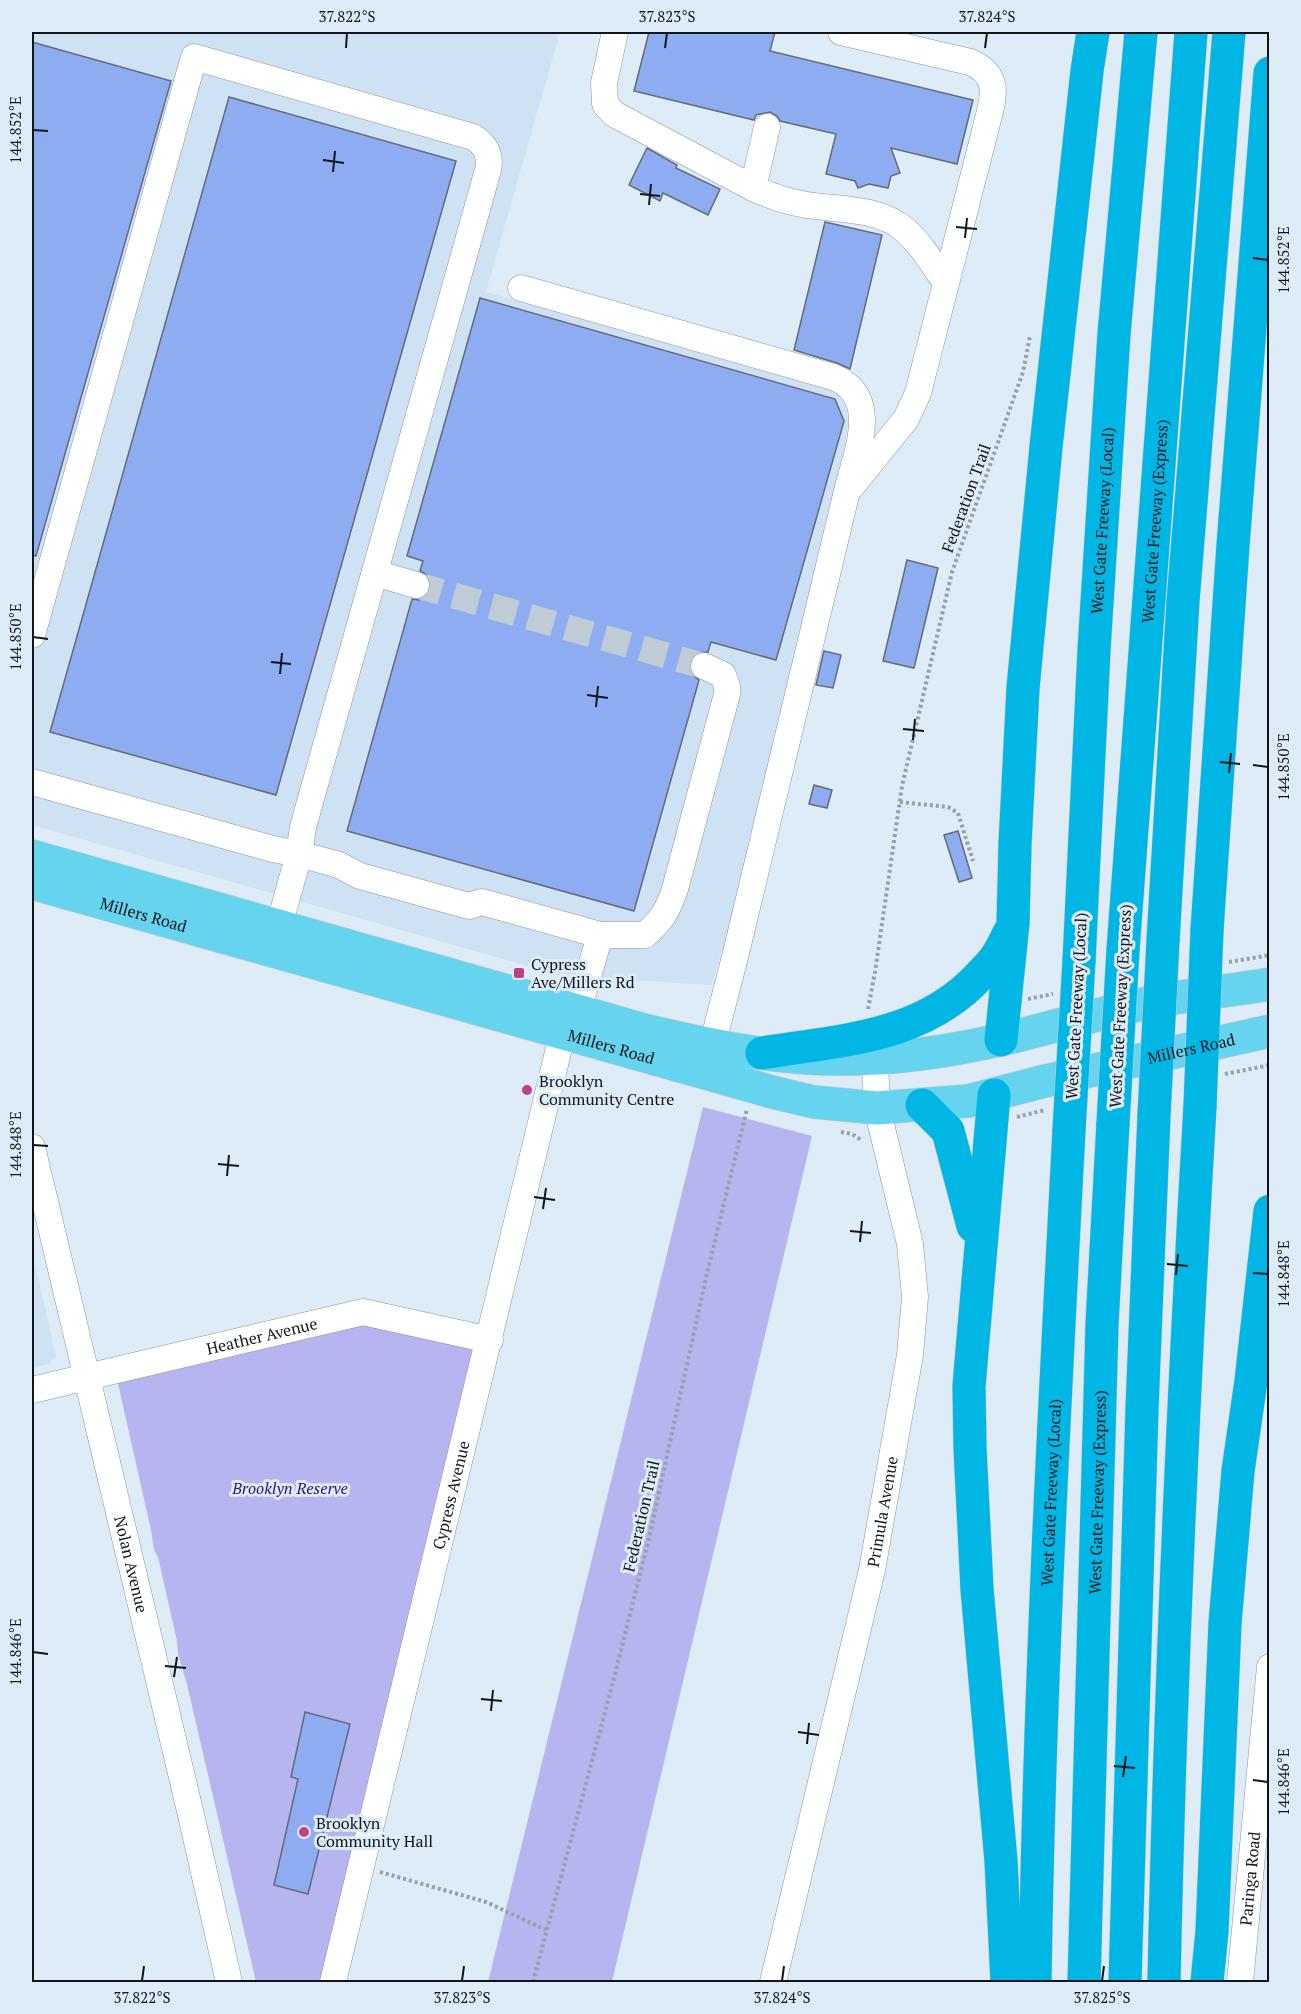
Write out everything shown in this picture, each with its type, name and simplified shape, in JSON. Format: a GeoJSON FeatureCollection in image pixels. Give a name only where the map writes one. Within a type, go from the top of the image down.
{"type":"FeatureCollection","features":[{"type":"Feature","properties":{"kind":"highway"},"geometry":{"type":"LineString","coordinates":[[1001,1040],[1013,923],[1023,688],[1048,435],[1093,32]]}},
{"type":"Feature","properties":{"kind":"highway","name":"West Gate Freeway (Local)"},"geometry":{"type":"LineString","coordinates":[[1035,1983],[1037,1817],[1046,1554],[1094,650],[1114,334],[1141,32]]}},
{"type":"Feature","properties":{"kind":"highway","name":"West Gate Freeway (Express)"},"geometry":{"type":"LineString","coordinates":[[1084,1983],[1102,1324],[1113,1123],[1123,951],[1191,32]]}},
{"type":"Feature","properties":{"kind":"highway","name":"West Gate Freeway (Express)"},"geometry":{"type":"LineString","coordinates":[[1125,1983],[1142,1420],[1163,941],[1183,601],[1229,32]]}},
{"type":"Feature","properties":{"kind":"highway"},"geometry":{"type":"LineString","coordinates":[[1164,1983],[1172,1671],[1207,930],[1269,73]]}},
{"type":"Feature","properties":{"kind":"highway"},"geometry":{"type":"LineString","coordinates":[[762,1053],[876,1047],[949,1003],[963,992],[996,958],[1013,923]]}},
{"type":"Feature","properties":{"kind":"highway"},"geometry":{"type":"LineString","coordinates":[[994,1095],[969,1386],[977,1589],[1001,1861],[1007,1983]]}},
{"type":"Feature","properties":{"kind":"highway"},"geometry":{"type":"LineString","coordinates":[[922,1105],[948,1131],[979,1251]]}},
{"type":"Feature","properties":{"kind":"highway"},"geometry":{"type":"LineString","coordinates":[[1207,1983],[1213,1919],[1225,1623],[1238,1471],[1251,1381],[1269,1210]]}},
{"type":"Feature","properties":{"kind":"main road","name":"Millers Road"},"geometry":{"type":"LineString","coordinates":[[32,856],[279,926],[570,1018],[753,1086],[814,1102],[877,1108],[968,1101],[1045,1081],[1269,1031]]}},
{"type":"Feature","properties":{"kind":"main road","name":"Millers Road"},"geometry":{"type":"LineString","coordinates":[[32,883],[570,1018],[648,1031],[712,1046],[762,1053]]}},
{"type":"Feature","properties":{"kind":"main road"},"geometry":{"type":"LineString","coordinates":[[876,1047],[943,1051],[1001,1040],[1149,1002],[1269,984]]}},
{"type":"Feature","properties":{"kind":"main road"},"geometry":{"type":"LineString","coordinates":[[994,1095],[1001,1040]]}},
{"type":"Feature","properties":{"kind":"street"},"geometry":{"type":"LineString","coordinates":[[615,32],[603,96],[614,114],[753,188],[782,199],[807,205],[862,212],[893,222],[905,230],[925,251],[945,282]]}},
{"type":"Feature","properties":{"kind":"street"},"geometry":{"type":"LineString","coordinates":[[841,32],[970,62],[982,67],[989,74],[993,94],[918,393],[906,419],[847,491]]}},
{"type":"Feature","properties":{"kind":"street"},"geometry":{"type":"LineString","coordinates":[[32,634],[194,57],[473,137],[481,142],[489,156],[488,170],[303,827],[299,854],[279,926]]}},
{"type":"Feature","properties":{"kind":"street"},"geometry":{"type":"LineString","coordinates":[[753,188],[767,127]]}},
{"type":"Feature","properties":{"kind":"street"},"geometry":{"type":"LineString","coordinates":[[521,288],[842,381],[855,394],[862,411],[862,423],[847,491],[712,1046]]}},
{"type":"Feature","properties":{"kind":"street"},"geometry":{"type":"LineString","coordinates":[[375,573],[416,585]]}},
{"type":"Feature","properties":{"kind":"street"},"geometry":{"type":"LineString","coordinates":[[32,782],[339,865],[360,876],[469,906],[482,902],[600,935],[645,935],[661,921],[669,906],[727,694],[723,675],[704,666]]}},
{"type":"Feature","properties":{"kind":"street","name":"Cypress Avenue"},"geometry":{"type":"LineString","coordinates":[[333,1983],[570,1018],[600,935]]}},
{"type":"Feature","properties":{"kind":"street","name":"Primula Avenue"},"geometry":{"type":"LineString","coordinates":[[773,1983],[872,1570],[910,1355],[915,1297],[910,1244],[877,1108],[876,1047]]}},
{"type":"Feature","properties":{"kind":"street","name":"Nolan Avenue"},"geometry":{"type":"LineString","coordinates":[[32,1147],[229,1983]]}},
{"type":"Feature","properties":{"kind":"street","name":"Heather Avenue"},"geometry":{"type":"LineString","coordinates":[[32,1390],[363,1312],[490,1340]]}},
{"type":"Feature","properties":{"kind":"street","name":"Paringa Road"},"geometry":{"type":"LineString","coordinates":[[1240,1983],[1258,1910],[1269,1667]]}},
{"type":"Feature","properties":{"kind":"path","name":"Federation Trail"},"geometry":{"type":"LineString","coordinates":[[875,972],[904,775],[952,572],[1023,372],[1032,327]]}},
{"type":"Feature","properties":{"kind":"path"},"geometry":{"type":"LineString","coordinates":[[900,802],[948,807],[958,813],[973,861]]}},
{"type":"Feature","properties":{"kind":"path","name":"Federation Trail"},"geometry":{"type":"LineString","coordinates":[[533,1983],[649,1539],[707,1273],[753,1086]]}},
{"type":"Feature","properties":{"kind":"path"},"geometry":{"type":"LineString","coordinates":[[361,1867],[486,1902],[546,1930]]}},
{"type":"Feature","properties":{"kind":"shaded area"},"geometry":{"type":"Polygon","coordinates":[[[32,32],[560,32],[486,292],[836,392],[842,400],[848,422],[846,440],[728,932],[711,985],[563,976],[32,825],[32,32]]]}},
{"type":"Feature","properties":{"kind":"shaded area"},"geometry":{"type":"Polygon","coordinates":[[[32,1251],[56,1356],[49,1364],[32,1368],[32,1251]]]}},
{"type":"Feature","properties":{"kind":"green space"},"geometry":{"type":"Polygon","coordinates":[[[703,1107],[812,1136],[612,1982],[488,1982],[703,1107]]]}},
{"type":"Feature","properties":{"kind":"green space","name":"Brooklyn Reserve"},"geometry":{"type":"Polygon","coordinates":[[[366,1320],[475,1338],[321,1982],[256,1982],[187,1684],[178,1654],[158,1557],[154,1550],[117,1379],[366,1320]]]}},
{"type":"Feature","properties":{"kind":"building"},"geometry":{"type":"Polygon","coordinates":[[[649,32],[775,32],[770,51],[973,100],[957,164],[891,148],[900,173],[891,176],[888,188],[869,184],[858,188],[855,181],[826,174],[836,134],[780,121],[770,112],[756,115],[754,120],[634,91],[649,32]]]}},
{"type":"Feature","properties":{"kind":"building"},"geometry":{"type":"Polygon","coordinates":[[[32,42],[171,81],[36,556],[32,555],[32,42]]]}},
{"type":"Feature","properties":{"kind":"building"},"geometry":{"type":"Polygon","coordinates":[[[229,97],[456,161],[276,795],[50,732],[229,97]]]}},
{"type":"Feature","properties":{"kind":"building"},"geometry":{"type":"Polygon","coordinates":[[[647,148],[677,165],[676,168],[720,189],[708,215],[663,193],[660,201],[629,185],[647,148]]]}},
{"type":"Feature","properties":{"kind":"building"},"geometry":{"type":"Polygon","coordinates":[[[825,222],[882,235],[850,369],[794,350],[825,222]]]}},
{"type":"Feature","properties":{"kind":"building"},"geometry":{"type":"Polygon","coordinates":[[[480,298],[835,399],[844,421],[776,660],[711,642],[708,652],[696,653],[690,660],[691,674],[699,680],[634,911],[347,831],[412,599],[419,600],[426,596],[430,589],[427,575],[420,571],[423,561],[407,556],[480,298]]]}},
{"type":"Feature","properties":{"kind":"building"},"geometry":{"type":"Polygon","coordinates":[[[907,560],[938,568],[914,668],[883,661],[907,560]]]}},
{"type":"Feature","properties":{"kind":"building"},"geometry":{"type":"Polygon","coordinates":[[[824,651],[841,655],[833,688],[816,685],[824,651]]]}},
{"type":"Feature","properties":{"kind":"building"},"geometry":{"type":"Polygon","coordinates":[[[814,785],[832,790],[827,808],[809,804],[814,785]]]}},
{"type":"Feature","properties":{"kind":"building"},"geometry":{"type":"Polygon","coordinates":[[[958,831],[972,878],[959,882],[944,835],[958,831]]]}},
{"type":"Feature","properties":{"kind":"building","name":"Brooklyn Community Hall"},"geometry":{"type":"Polygon","coordinates":[[[305,1712],[350,1724],[308,1894],[274,1885],[298,1779],[291,1777],[305,1712]]]}},
{"type":"Feature","properties":{"kind":"tunnel"},"geometry":{"type":"LineString","coordinates":[[416,585],[704,666]]}},
{"type":"Feature","properties":{"kind":"place","name":"Cypress Ave/Millers Rd"},"geometry":{"type":"Point","coordinates":[519,973]}},
{"type":"Feature","properties":{"kind":"place","name":"Brooklyn Community Centre"},"geometry":{"type":"Point","coordinates":[527,1090]}},
{"type":"Feature","properties":{"kind":"place","name":"Brooklyn Community Hall"},"geometry":{"type":"Point","coordinates":[304,1832]}}]}
